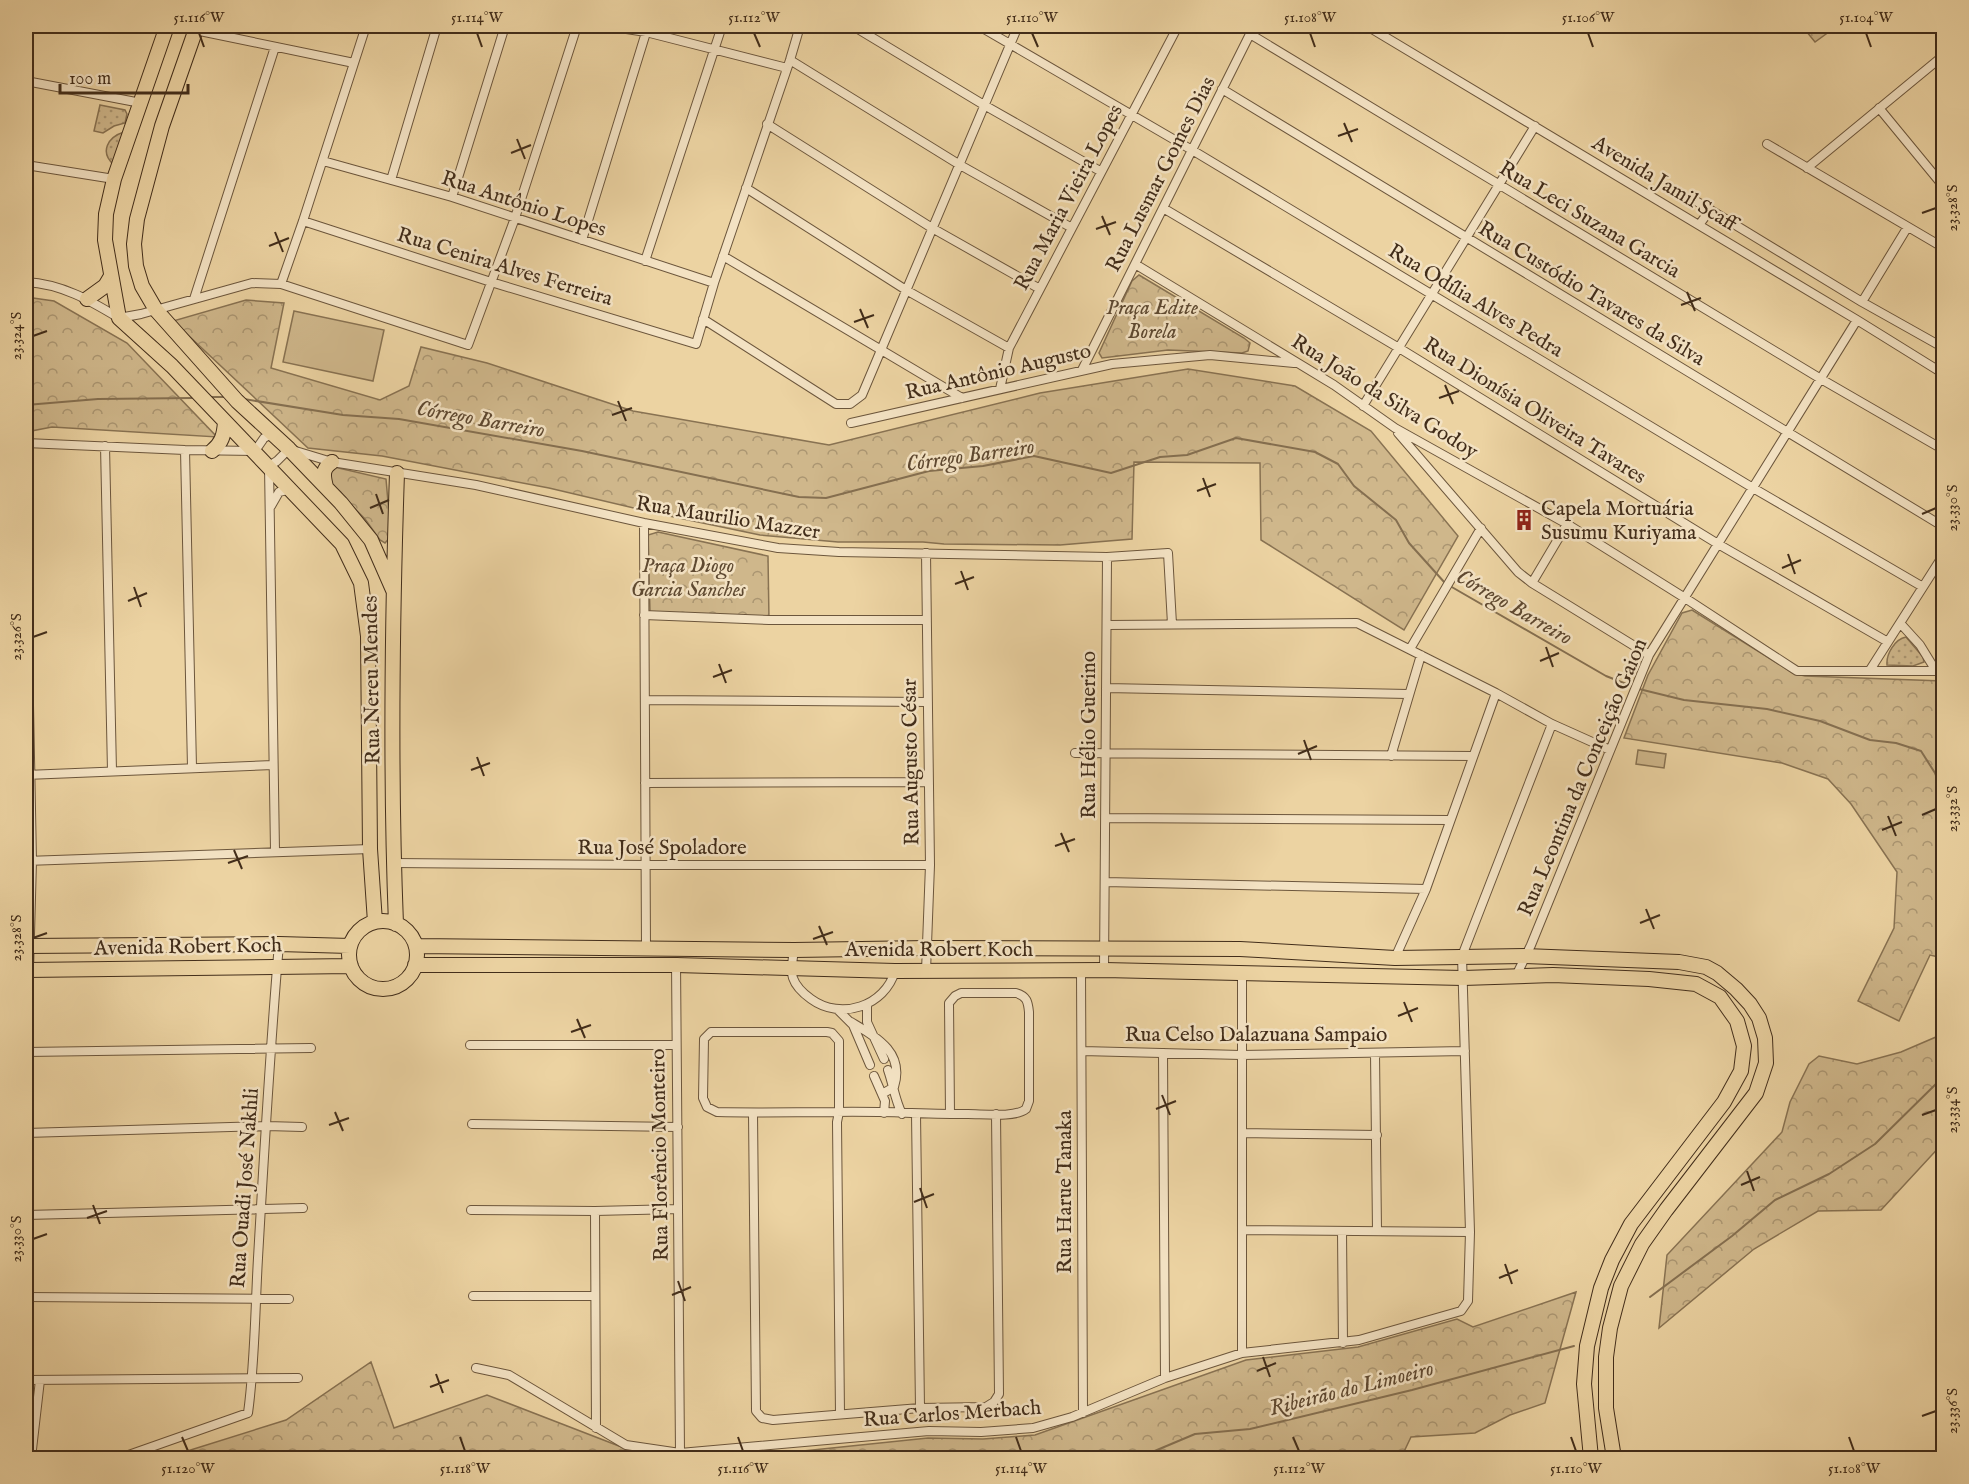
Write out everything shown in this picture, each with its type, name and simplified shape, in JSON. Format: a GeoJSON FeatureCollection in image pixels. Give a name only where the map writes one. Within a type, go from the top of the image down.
{"type":"FeatureCollection","features":[{"type":"Feature","properties":{"kind":"main road"},"geometry":{"type":"LineString","coordinates":[[119,318],[105,240],[105,227],[114,179],[166,27]]}},
{"type":"Feature","properties":{"kind":"main road","name":"Rua Nereu Mendes"},"geometry":{"type":"LineString","coordinates":[[196,28],[162,126],[135,230],[134,244],[138,275],[156,310],[237,401],[326,487],[371,540],[393,590],[393,812],[396,924]]}},
{"type":"Feature","properties":{"kind":"main road"},"geometry":{"type":"LineString","coordinates":[[87,298],[105,286],[111,276]]}},
{"type":"Feature","properties":{"kind":"main road","name":"Rua Nereu Mendes"},"geometry":{"type":"LineString","coordinates":[[119,318],[172,366],[342,544],[361,583],[368,636],[370,849],[375,922]]}},
{"type":"Feature","properties":{"kind":"main road"},"geometry":{"type":"LineString","coordinates":[[212,451],[220,443],[225,422]]}},
{"type":"Feature","properties":{"kind":"main road"},"geometry":{"type":"LineString","coordinates":[[326,487],[323,474],[325,467],[332,462]]}},
{"type":"Feature","properties":{"kind":"main road"},"geometry":{"type":"LineString","coordinates":[[393,590],[397,473]]}},
{"type":"Feature","properties":{"kind":"main road"},"geometry":{"type":"LineString","coordinates":[[370,797],[375,787],[383,785],[387,787],[393,812]]}},
{"type":"Feature","properties":{"kind":"main road"},"geometry":{"type":"LineString","coordinates":[[386,921],[396,924],[412,937],[416,946],[415,965],[411,975],[394,987],[383,989],[373,987],[356,975],[351,966],[350,946],[360,931],[375,922],[386,921]]}},
{"type":"Feature","properties":{"kind":"main road","name":"Avenida Robert Koch"},"geometry":{"type":"LineString","coordinates":[[28,946],[279,944],[350,946]]}},
{"type":"Feature","properties":{"kind":"main road","name":"Avenida Robert Koch"},"geometry":{"type":"LineString","coordinates":[[416,946],[794,950],[1240,949],[1395,958],[1526,956],[1679,962],[1706,967],[1724,979],[1750,1004],[1759,1018],[1765,1038],[1766,1063],[1756,1093],[1642,1244],[1621,1287],[1610,1328],[1605,1366],[1606,1408],[1614,1458]]}},
{"type":"Feature","properties":{"kind":"main road","name":"Avenida Robert Koch"},"geometry":{"type":"LineString","coordinates":[[27,970],[278,965],[351,966]]}},
{"type":"Feature","properties":{"kind":"main road","name":"Avenida Robert Koch"},"geometry":{"type":"LineString","coordinates":[[415,965],[676,965],[895,971],[1104,970],[1462,978],[1563,976],[1696,984],[1720,997],[1737,1022],[1744,1046],[1741,1071],[1724,1102],[1631,1224],[1601,1288],[1587,1346],[1584,1383],[1591,1458]]}},
{"type":"Feature","properties":{"kind":"street"},"geometry":{"type":"LineString","coordinates":[[146,26],[166,27]]}},
{"type":"Feature","properties":{"kind":"street"},"geometry":{"type":"LineString","coordinates":[[281,284],[366,26]]}},
{"type":"Feature","properties":{"kind":"street"},"geometry":{"type":"LineString","coordinates":[[391,180],[437,26]]}},
{"type":"Feature","properties":{"kind":"street"},"geometry":{"type":"LineString","coordinates":[[452,197],[506,26]]}},
{"type":"Feature","properties":{"kind":"street"},"geometry":{"type":"LineString","coordinates":[[26,282],[46,283],[87,298],[119,318],[129,318],[252,283],[281,284],[468,345],[515,218],[578,26]]}},
{"type":"Feature","properties":{"kind":"street"},"geometry":{"type":"LineString","coordinates":[[607,26],[647,29],[715,49],[788,64],[1072,228]]}},
{"type":"Feature","properties":{"kind":"street"},"geometry":{"type":"LineString","coordinates":[[645,261],[722,26]]}},
{"type":"Feature","properties":{"kind":"street"},"geometry":{"type":"LineString","coordinates":[[800,26],[703,319],[836,405],[850,404],[862,395],[1018,26]]}},
{"type":"Feature","properties":{"kind":"street"},"geometry":{"type":"LineString","coordinates":[[853,26],[984,105],[1100,171]]}},
{"type":"Feature","properties":{"kind":"street","name":"Rua Odília Alves Pedra"},"geometry":{"type":"LineString","coordinates":[[979,26],[1132,114],[1753,488],[1923,587]]}},
{"type":"Feature","properties":{"kind":"street","name":"Rua Maria Vieira Lopes"},"geometry":{"type":"LineString","coordinates":[[1000,389],[1009,348],[1178,26]]}},
{"type":"Feature","properties":{"kind":"street","name":"Avenida Jamil Scaff"},"geometry":{"type":"LineString","coordinates":[[1367,26],[1944,374]]}},
{"type":"Feature","properties":{"kind":"street"},"geometry":{"type":"LineString","coordinates":[[196,28],[354,63]]}},
{"type":"Feature","properties":{"kind":"street"},"geometry":{"type":"LineString","coordinates":[[582,240],[647,29]]}},
{"type":"Feature","properties":{"kind":"street","name":"Rua Lusmar Gomes Dias"},"geometry":{"type":"LineString","coordinates":[[1082,370],[1252,30]]}},
{"type":"Feature","properties":{"kind":"street","name":"Rua Leci Suzana Garcia"},"geometry":{"type":"LineString","coordinates":[[1252,30],[1499,186],[1944,450]]}},
{"type":"Feature","properties":{"kind":"street"},"geometry":{"type":"LineString","coordinates":[[194,299],[275,47]]}},
{"type":"Feature","properties":{"kind":"street"},"geometry":{"type":"LineString","coordinates":[[1806,168],[1943,57]]}},
{"type":"Feature","properties":{"kind":"street"},"geometry":{"type":"LineString","coordinates":[[26,81],[141,103]]}},
{"type":"Feature","properties":{"kind":"street","name":"Rua Custódio Tavares da Silva"},"geometry":{"type":"LineString","coordinates":[[1222,89],[1944,527]]}},
{"type":"Feature","properties":{"kind":"street"},"geometry":{"type":"LineString","coordinates":[[1879,108],[1944,187]]}},
{"type":"Feature","properties":{"kind":"street"},"geometry":{"type":"LineString","coordinates":[[767,124],[932,228],[1040,289]]}},
{"type":"Feature","properties":{"kind":"street"},"geometry":{"type":"LineString","coordinates":[[1363,406],[1535,126]]}},
{"type":"Feature","properties":{"kind":"street"},"geometry":{"type":"LineString","coordinates":[[1767,144],[1944,248]]}},
{"type":"Feature","properties":{"kind":"street","name":"Rua Antônio Lopes"},"geometry":{"type":"LineString","coordinates":[[323,161],[452,197],[714,283]]}},
{"type":"Feature","properties":{"kind":"street"},"geometry":{"type":"LineString","coordinates":[[26,165],[114,179]]}},
{"type":"Feature","properties":{"kind":"street"},"geometry":{"type":"LineString","coordinates":[[746,188],[906,290],[1009,348]]}},
{"type":"Feature","properties":{"kind":"street"},"geometry":{"type":"LineString","coordinates":[[1691,198],[1862,302],[1944,348]]}},
{"type":"Feature","properties":{"kind":"street","name":"Rua Dionísia Oliveira Tavares"},"geometry":{"type":"LineString","coordinates":[[1163,208],[1399,348],[1718,544],[1888,642]]}},
{"type":"Feature","properties":{"kind":"street"},"geometry":{"type":"LineString","coordinates":[[1699,225],[1710,210]]}},
{"type":"Feature","properties":{"kind":"street","name":"Rua Cenira Alves Ferreira"},"geometry":{"type":"LineString","coordinates":[[303,221],[491,282],[696,344],[703,319]]}},
{"type":"Feature","properties":{"kind":"street"},"geometry":{"type":"LineString","coordinates":[[1862,302],[1907,228]]}},
{"type":"Feature","properties":{"kind":"street"},"geometry":{"type":"LineString","coordinates":[[723,256],[962,398]]}},
{"type":"Feature","properties":{"kind":"street","name":"Rua João da Silva Godoy"},"geometry":{"type":"LineString","coordinates":[[1136,264],[1298,363],[1395,428],[1567,524],[1797,671],[1940,671]]}},
{"type":"Feature","properties":{"kind":"street","name":"Rua Leontina da Conceição Gaion"},"geometry":{"type":"LineString","coordinates":[[1516,976],[1649,655],[1857,320]]}},
{"type":"Feature","properties":{"kind":"street","name":"Rua Antônio Augusto"},"geometry":{"type":"LineString","coordinates":[[851,423],[1112,364],[1210,355],[1298,363]]}},
{"type":"Feature","properties":{"kind":"street"},"geometry":{"type":"LineString","coordinates":[[1395,428],[1518,572],[1649,655]]}},
{"type":"Feature","properties":{"kind":"street"},"geometry":{"type":"LineString","coordinates":[[26,443],[255,451],[264,438],[272,434]]}},
{"type":"Feature","properties":{"kind":"street"},"geometry":{"type":"LineString","coordinates":[[105,446],[112,771]]}},
{"type":"Feature","properties":{"kind":"street"},"geometry":{"type":"LineString","coordinates":[[275,851],[269,466],[289,449]]}},
{"type":"Feature","properties":{"kind":"street","name":"Rua Maurilio Mazzer"},"geometry":{"type":"LineString","coordinates":[[289,449],[332,462],[476,485],[644,523],[778,548],[839,552],[1107,557],[1168,553],[1172,624]]}},
{"type":"Feature","properties":{"kind":"street"},"geometry":{"type":"LineString","coordinates":[[185,450],[192,767]]}},
{"type":"Feature","properties":{"kind":"street"},"geometry":{"type":"LineString","coordinates":[[269,513],[273,500],[279,492],[291,489]]}},
{"type":"Feature","properties":{"kind":"street"},"geometry":{"type":"LineString","coordinates":[[644,523],[646,947]]}},
{"type":"Feature","properties":{"kind":"street"},"geometry":{"type":"LineString","coordinates":[[1532,583],[1567,524]]}},
{"type":"Feature","properties":{"kind":"street"},"geometry":{"type":"LineString","coordinates":[[1410,649],[1481,528]]}},
{"type":"Feature","properties":{"kind":"street"},"geometry":{"type":"LineString","coordinates":[[26,550],[29,861],[27,970]]}},
{"type":"Feature","properties":{"kind":"street","name":"Rua Augusto César"},"geometry":{"type":"LineString","coordinates":[[926,553],[930,865],[926,971]]}},
{"type":"Feature","properties":{"kind":"street"},"geometry":{"type":"LineString","coordinates":[[1870,670],[1944,554]]}},
{"type":"Feature","properties":{"kind":"street","name":"Rua Hélio Guerino"},"geometry":{"type":"LineString","coordinates":[[1104,970],[1107,557]]}},
{"type":"Feature","properties":{"kind":"street"},"geometry":{"type":"LineString","coordinates":[[1936,566],[1944,575]]}},
{"type":"Feature","properties":{"kind":"street"},"geometry":{"type":"LineString","coordinates":[[644,615],[769,620],[926,620]]}},
{"type":"Feature","properties":{"kind":"street"},"geometry":{"type":"LineString","coordinates":[[1107,625],[1357,623],[1552,724],[1610,750]]}},
{"type":"Feature","properties":{"kind":"street"},"geometry":{"type":"LineString","coordinates":[[1900,623],[1940,671]]}},
{"type":"Feature","properties":{"kind":"street"},"geometry":{"type":"LineString","coordinates":[[1391,756],[1421,655]]}},
{"type":"Feature","properties":{"kind":"street"},"geometry":{"type":"LineString","coordinates":[[1106,688],[1408,693]]}},
{"type":"Feature","properties":{"kind":"street"},"geometry":{"type":"LineString","coordinates":[[1395,958],[1426,889],[1496,693]]}},
{"type":"Feature","properties":{"kind":"street"},"geometry":{"type":"LineString","coordinates":[[645,700],[928,702]]}},
{"type":"Feature","properties":{"kind":"street"},"geometry":{"type":"LineString","coordinates":[[1462,956],[1552,724]]}},
{"type":"Feature","properties":{"kind":"street"},"geometry":{"type":"LineString","coordinates":[[1075,753],[1473,756]]}},
{"type":"Feature","properties":{"kind":"street"},"geometry":{"type":"LineString","coordinates":[[28,774],[273,765]]}},
{"type":"Feature","properties":{"kind":"street"},"geometry":{"type":"LineString","coordinates":[[645,783],[928,782]]}},
{"type":"Feature","properties":{"kind":"street"},"geometry":{"type":"LineString","coordinates":[[1106,818],[1450,820]]}},
{"type":"Feature","properties":{"kind":"street"},"geometry":{"type":"LineString","coordinates":[[29,861],[370,849]]}},
{"type":"Feature","properties":{"kind":"street","name":"Rua José Spoladore"},"geometry":{"type":"LineString","coordinates":[[394,863],[930,865]]}},
{"type":"Feature","properties":{"kind":"street"},"geometry":{"type":"LineString","coordinates":[[1105,882],[1426,889]]}},
{"type":"Feature","properties":{"kind":"street","name":"Rua Ouadi José Nakhli"},"geometry":{"type":"LineString","coordinates":[[120,1458],[248,1413],[253,1378],[270,1048],[279,944]]}},
{"type":"Feature","properties":{"kind":"street","name":"Rua Florêncio Monteiro"},"geometry":{"type":"LineString","coordinates":[[676,948],[680,1454]]}},
{"type":"Feature","properties":{"kind":"street"},"geometry":{"type":"LineString","coordinates":[[794,950],[792,969],[796,984],[804,994],[822,1005],[838,1010],[867,1005],[890,984],[895,971]]}},
{"type":"Feature","properties":{"kind":"street","name":"Rua Carlos Merbach"},"geometry":{"type":"LineString","coordinates":[[476,1368],[509,1375],[626,1445],[680,1454],[929,1431],[981,1432],[1026,1429],[1083,1413],[1165,1378],[1242,1353],[1343,1343],[1370,1338],[1461,1311],[1468,1301],[1470,1232],[1462,956]]}},
{"type":"Feature","properties":{"kind":"street","name":"Rua Harue Tanaka"},"geometry":{"type":"LineString","coordinates":[[1081,970],[1083,1413]]}},
{"type":"Feature","properties":{"kind":"street"},"geometry":{"type":"LineString","coordinates":[[1242,973],[1242,1353]]}},
{"type":"Feature","properties":{"kind":"street"},"geometry":{"type":"LineString","coordinates":[[840,1414],[837,1122],[838,1112],[840,1044],[837,1037],[827,1032],[717,1032],[707,1035],[703,1044],[703,1098],[707,1107],[717,1112],[838,1112],[902,1114],[916,1114],[950,1114],[1017,1114],[1026,1109],[1029,1101],[1029,1012],[1028,1001],[1023,996],[1016,993],[961,993],[951,999],[948,1007],[950,1114]]}},
{"type":"Feature","properties":{"kind":"street"},"geometry":{"type":"LineString","coordinates":[[867,1005],[866,1018],[884,1059]]}},
{"type":"Feature","properties":{"kind":"street"},"geometry":{"type":"LineString","coordinates":[[838,1010],[851,1022],[873,1035],[890,1051],[897,1066],[898,1076],[894,1087],[882,1094]]}},
{"type":"Feature","properties":{"kind":"street"},"geometry":{"type":"LineString","coordinates":[[851,1022],[870,1065]]}},
{"type":"Feature","properties":{"kind":"street"},"geometry":{"type":"LineString","coordinates":[[470,1045],[676,1046]]}},
{"type":"Feature","properties":{"kind":"street"},"geometry":{"type":"LineString","coordinates":[[26,1052],[311,1048]]}},
{"type":"Feature","properties":{"kind":"street","name":"Rua Celso Dalazuana Sampaio"},"geometry":{"type":"LineString","coordinates":[[1082,1051],[1241,1055],[1466,1051]]}},
{"type":"Feature","properties":{"kind":"street"},"geometry":{"type":"LineString","coordinates":[[1163,1053],[1165,1378]]}},
{"type":"Feature","properties":{"kind":"street"},"geometry":{"type":"LineString","coordinates":[[1375,1053],[1377,1231]]}},
{"type":"Feature","properties":{"kind":"street"},"geometry":{"type":"LineString","coordinates":[[888,1070],[902,1114]]}},
{"type":"Feature","properties":{"kind":"street"},"geometry":{"type":"LineString","coordinates":[[874,1076],[885,1104],[884,1113]]}},
{"type":"Feature","properties":{"kind":"street"},"geometry":{"type":"LineString","coordinates":[[753,1113],[756,1406],[758,1415],[765,1420],[920,1408],[986,1407],[994,1402],[999,1394],[996,1114]]}},
{"type":"Feature","properties":{"kind":"street"},"geometry":{"type":"LineString","coordinates":[[916,1114],[920,1408]]}},
{"type":"Feature","properties":{"kind":"street"},"geometry":{"type":"LineString","coordinates":[[472,1124],[678,1126]]}},
{"type":"Feature","properties":{"kind":"street"},"geometry":{"type":"LineString","coordinates":[[26,1133],[302,1127]]}},
{"type":"Feature","properties":{"kind":"street"},"geometry":{"type":"LineString","coordinates":[[1242,1133],[1377,1135]]}},
{"type":"Feature","properties":{"kind":"street"},"geometry":{"type":"LineString","coordinates":[[26,1215],[303,1208]]}},
{"type":"Feature","properties":{"kind":"street"},"geometry":{"type":"LineString","coordinates":[[471,1209],[595,1211],[678,1209]]}},
{"type":"Feature","properties":{"kind":"street"},"geometry":{"type":"LineString","coordinates":[[595,1211],[596,1428]]}},
{"type":"Feature","properties":{"kind":"street"},"geometry":{"type":"LineString","coordinates":[[1242,1230],[1470,1232]]}},
{"type":"Feature","properties":{"kind":"street"},"geometry":{"type":"LineString","coordinates":[[1342,1231],[1343,1343]]}},
{"type":"Feature","properties":{"kind":"street"},"geometry":{"type":"LineString","coordinates":[[473,1296],[596,1296]]}},
{"type":"Feature","properties":{"kind":"street"},"geometry":{"type":"LineString","coordinates":[[26,1297],[289,1299]]}},
{"type":"Feature","properties":{"kind":"street"},"geometry":{"type":"LineString","coordinates":[[26,1380],[298,1378]]}},
{"type":"Feature","properties":{"kind":"street"},"geometry":{"type":"LineString","coordinates":[[31,1458],[40,1380]]}},
{"type":"Feature","properties":{"kind":"green space"},"geometry":{"type":"Polygon","coordinates":[[[1802,26],[1837,26],[1815,42],[1802,26]]]}},
{"type":"Feature","properties":{"kind":"green space"},"geometry":{"type":"Polygon","coordinates":[[[100,105],[125,110],[127,114],[125,123],[114,126],[103,133],[94,131],[100,105]]]}},
{"type":"Feature","properties":{"kind":"green space"},"geometry":{"type":"Polygon","coordinates":[[[124,132],[114,165],[107,155],[107,146],[114,137],[124,132]]]}},
{"type":"Feature","properties":{"kind":"green space","name":"Praça Edite Borela"},"geometry":{"type":"Polygon","coordinates":[[[1139,275],[1244,338],[1250,343],[1248,351],[1242,353],[1168,350],[1102,358],[1099,353],[1132,281],[1139,275]]]}},
{"type":"Feature","properties":{"kind":"green space"},"geometry":{"type":"Polygon","coordinates":[[[26,297],[54,301],[127,343],[217,437],[52,427],[26,432],[26,297]]]}},
{"type":"Feature","properties":{"kind":"green space"},"geometry":{"type":"Polygon","coordinates":[[[246,300],[284,303],[271,368],[380,400],[409,386],[421,347],[487,363],[633,411],[829,445],[1040,393],[1188,369],[1295,386],[1371,431],[1458,536],[1404,630],[1261,540],[1260,463],[1134,462],[1132,539],[1060,545],[944,544],[838,542],[760,535],[549,488],[382,456],[308,448],[173,321],[246,300]]]}},
{"type":"Feature","properties":{"kind":"green space"},"geometry":{"type":"Polygon","coordinates":[[[294,311],[384,330],[373,381],[283,362],[294,311]]]}},
{"type":"Feature","properties":{"kind":"green space"},"geometry":{"type":"Polygon","coordinates":[[[330,466],[386,479],[391,536],[385,543],[380,540],[365,519],[326,480],[330,466]]]}},
{"type":"Feature","properties":{"kind":"green space","name":"Praça Diogo Garcia Sanches"},"geometry":{"type":"Polygon","coordinates":[[[658,532],[768,556],[769,620],[650,612],[648,535],[658,532]]]}},
{"type":"Feature","properties":{"kind":"green space"},"geometry":{"type":"Polygon","coordinates":[[[1692,610],[1793,673],[1805,676],[1943,681],[1943,958],[1930,955],[1899,1021],[1858,1001],[1894,928],[1897,872],[1851,804],[1828,779],[1782,763],[1624,738],[1648,675],[1682,613],[1692,610]]]}},
{"type":"Feature","properties":{"kind":"green space"},"geometry":{"type":"Polygon","coordinates":[[[1906,637],[1923,657],[1924,662],[1913,666],[1887,665],[1892,648],[1906,637]]]}},
{"type":"Feature","properties":{"kind":"green space"},"geometry":{"type":"Polygon","coordinates":[[[1638,750],[1666,754],[1664,768],[1636,764],[1638,750]]]}},
{"type":"Feature","properties":{"kind":"green space"},"geometry":{"type":"Polygon","coordinates":[[[1943,1034],[1943,1143],[1881,1210],[1818,1211],[1754,1249],[1659,1328],[1667,1255],[1782,1132],[1790,1102],[1809,1064],[1819,1056],[1857,1064],[1901,1052],[1943,1034]]]}},
{"type":"Feature","properties":{"kind":"green space"},"geometry":{"type":"Polygon","coordinates":[[[1576,1292],[1545,1403],[1510,1415],[1475,1433],[1411,1437],[1401,1458],[736,1458],[928,1438],[983,1439],[1035,1435],[1246,1360],[1358,1347],[1457,1319],[1473,1327],[1576,1292]]]}},
{"type":"Feature","properties":{"kind":"green space"},"geometry":{"type":"Polygon","coordinates":[[[371,1362],[394,1428],[487,1395],[650,1458],[165,1458],[286,1420],[371,1362]]]}},
{"type":"Feature","properties":{"kind":"waterway","name":"Córrego Barreiro"},"geometry":{"type":"LineString","coordinates":[[208,397],[226,397]]}},
{"type":"Feature","properties":{"kind":"waterway","name":"Córrego Barreiro"},"geometry":{"type":"LineString","coordinates":[[26,405],[98,399],[193,398]]}},
{"type":"Feature","properties":{"kind":"waterway","name":"Córrego Barreiro"},"geometry":{"type":"LineString","coordinates":[[244,399],[343,415],[399,419],[582,451],[799,497],[826,498],[929,471],[983,466],[1034,456],[1111,473],[1160,457],[1187,455],[1236,438],[1315,452],[1338,464],[1354,486],[1396,520],[1409,543],[1445,583]]}},
{"type":"Feature","properties":{"kind":"waterway","name":"Córrego Barreiro"},"geometry":{"type":"LineString","coordinates":[[1450,586],[1606,676],[1634,687]]}},
{"type":"Feature","properties":{"kind":"waterway","name":"Córrego Barreiro"},"geometry":{"type":"LineString","coordinates":[[1639,689],[1684,700],[1767,709],[1820,721],[1870,740],[1896,743],[1921,751],[1935,773],[1944,797]]}},
{"type":"Feature","properties":{"kind":"waterway","name":"Ribeirão do Limoeiro"},"geometry":{"type":"LineString","coordinates":[[1650,1297],[1732,1236],[1775,1200],[1829,1174],[1875,1144],[1944,1076]]}},
{"type":"Feature","properties":{"kind":"waterway","name":"Ribeirão do Limoeiro"},"geometry":{"type":"LineString","coordinates":[[1138,1458],[1195,1434],[1250,1429],[1412,1390],[1574,1346]]}},
{"type":"Feature","properties":{"kind":"place","name":"Capela Mortuária Susumu Kuriyama"},"geometry":{"type":"Point","coordinates":[1524,520]}}]}
